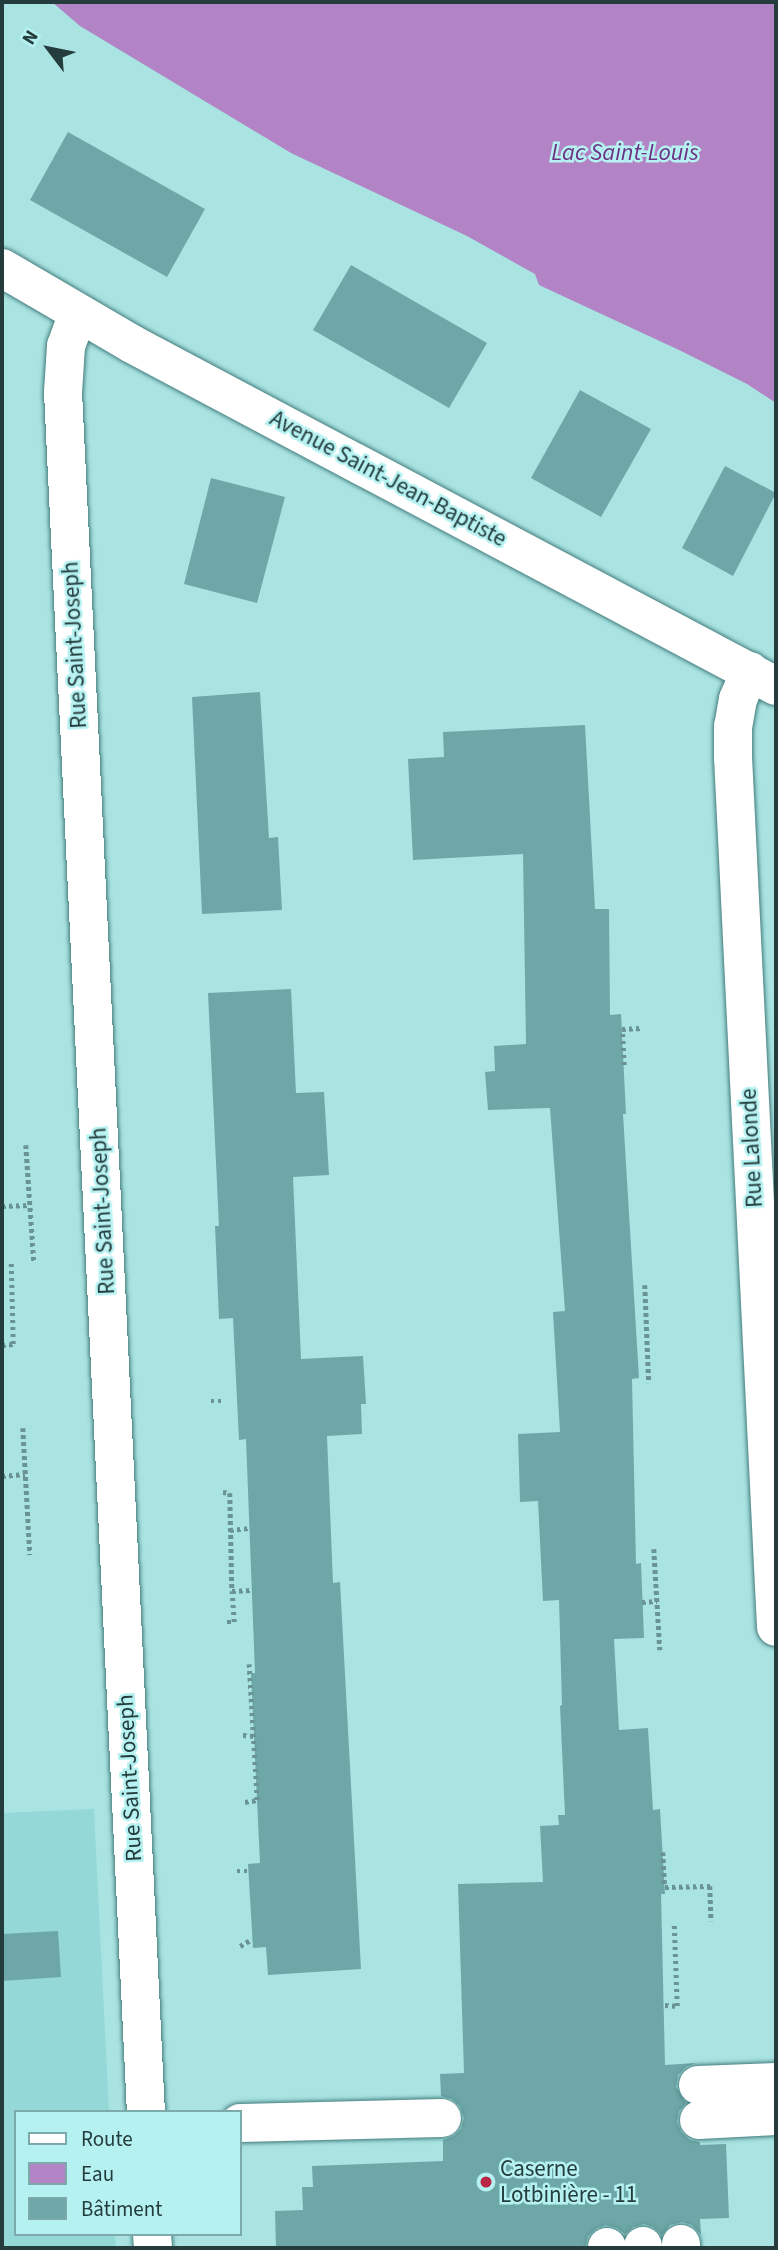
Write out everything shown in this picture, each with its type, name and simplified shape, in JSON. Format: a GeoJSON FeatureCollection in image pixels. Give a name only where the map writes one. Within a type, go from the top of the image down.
{"type":"FeatureCollection","features":[{"type":"Feature","properties":{"kind":"street","name":"Avenue Saint-Jean-Baptiste"},"geometry":{"type":"LineString","coordinates":[[2,268],[78,313],[763,679]]}},
{"type":"Feature","properties":{"kind":"street","name":"Rue Saint-Joseph"},"geometry":{"type":"LineString","coordinates":[[78,313],[66,346],[63,392],[146,2110]]}},
{"type":"Feature","properties":{"kind":"street","name":"Rue Lalonde"},"geometry":{"type":"LineString","coordinates":[[763,679],[738,699],[733,726],[733,757],[776,1627]]}},
{"type":"Feature","properties":{"kind":"street"},"geometry":{"type":"LineString","coordinates":[[776,2082],[698,2103],[776,2116]]}},
{"type":"Feature","properties":{"kind":"street"},"geometry":{"type":"LineString","coordinates":[[242,2123],[442,2118]]}},
{"type":"Feature","properties":{"kind":"path"},"geometry":{"type":"LineString","coordinates":[[624,1065],[622,1029],[642,1028]]}},
{"type":"Feature","properties":{"kind":"path"},"geometry":{"type":"LineString","coordinates":[[26,1145],[34,1261]]}},
{"type":"Feature","properties":{"kind":"path"},"geometry":{"type":"LineString","coordinates":[[2,1206],[30,1205]]}},
{"type":"Feature","properties":{"kind":"path"},"geometry":{"type":"LineString","coordinates":[[2,1345],[13,1344],[11,1262]]}},
{"type":"Feature","properties":{"kind":"path"},"geometry":{"type":"LineString","coordinates":[[645,1285],[649,1383]]}},
{"type":"Feature","properties":{"kind":"path"},"geometry":{"type":"LineString","coordinates":[[637,1343],[647,1343]]}},
{"type":"Feature","properties":{"kind":"path"},"geometry":{"type":"LineString","coordinates":[[211,1401],[223,1401]]}},
{"type":"Feature","properties":{"kind":"path"},"geometry":{"type":"LineString","coordinates":[[23,1428],[30,1555]]}},
{"type":"Feature","properties":{"kind":"path"},"geometry":{"type":"LineString","coordinates":[[2,1476],[26,1474]]}},
{"type":"Feature","properties":{"kind":"path"},"geometry":{"type":"LineString","coordinates":[[223,1492],[230,1493],[228,1560],[234,1622],[227,1622]]}},
{"type":"Feature","properties":{"kind":"path"},"geometry":{"type":"LineString","coordinates":[[230,1530],[248,1528]]}},
{"type":"Feature","properties":{"kind":"path"},"geometry":{"type":"LineString","coordinates":[[654,1549],[660,1650]]}},
{"type":"Feature","properties":{"kind":"path"},"geometry":{"type":"LineString","coordinates":[[232,1591],[251,1590]]}},
{"type":"Feature","properties":{"kind":"path"},"geometry":{"type":"LineString","coordinates":[[642,1602],[657,1601]]}},
{"type":"Feature","properties":{"kind":"path"},"geometry":{"type":"LineString","coordinates":[[245,1802],[257,1800],[248,1664]]}},
{"type":"Feature","properties":{"kind":"path"},"geometry":{"type":"LineString","coordinates":[[243,1735],[254,1736]]}},
{"type":"Feature","properties":{"kind":"path"},"geometry":{"type":"LineString","coordinates":[[663,1852],[665,1887],[710,1886],[712,1921]]}},
{"type":"Feature","properties":{"kind":"path"},"geometry":{"type":"LineString","coordinates":[[237,1871],[248,1871]]}},
{"type":"Feature","properties":{"kind":"path"},"geometry":{"type":"LineString","coordinates":[[665,2005],[677,2006],[674,1923]]}},
{"type":"Feature","properties":{"kind":"path"},"geometry":{"type":"LineString","coordinates":[[240,1946],[251,1939]]}},
{"type":"Feature","properties":{"kind":"shaded area"},"geometry":{"type":"Polygon","coordinates":[[[94,1809],[109,2110],[14,2110],[14,2236],[115,2236],[116,2248],[2,2248],[2,1813],[94,1809]]]}},
{"type":"Feature","properties":{"kind":"water","name":"Lac Saint-Louis"},"geometry":{"type":"Polygon","coordinates":[[[52,2],[776,2],[776,403],[747,384],[679,350],[539,285],[535,274],[467,236],[291,153],[80,26],[52,2]]]}},
{"type":"Feature","properties":{"kind":"building"},"geometry":{"type":"Polygon","coordinates":[[[68,132],[205,209],[167,277],[30,200],[68,132]]]}},
{"type":"Feature","properties":{"kind":"building"},"geometry":{"type":"Polygon","coordinates":[[[351,265],[487,343],[449,408],[313,330],[351,265]]]}},
{"type":"Feature","properties":{"kind":"building"},"geometry":{"type":"Polygon","coordinates":[[[580,390],[651,429],[601,517],[531,478],[580,390]]]}},
{"type":"Feature","properties":{"kind":"building"},"geometry":{"type":"Polygon","coordinates":[[[725,466],[776,493],[733,576],[682,548],[725,466]]]}},
{"type":"Feature","properties":{"kind":"building"},"geometry":{"type":"Polygon","coordinates":[[[211,478],[285,497],[257,603],[184,584],[211,478]]]}},
{"type":"Feature","properties":{"kind":"building"},"geometry":{"type":"Polygon","coordinates":[[[260,692],[269,838],[278,837],[282,910],[202,914],[192,697],[260,692]]]}},
{"type":"Feature","properties":{"kind":"building"},"geometry":{"type":"Polygon","coordinates":[[[585,725],[595,909],[609,909],[610,1015],[621,1014],[626,1114],[623,1114],[639,1378],[632,1379],[636,1564],[641,1563],[644,1638],[614,1639],[619,1730],[648,1728],[653,1810],[660,1809],[665,1894],[661,1894],[665,2065],[696,2063],[686,2067],[678,2075],[676,2087],[686,2103],[679,2111],[677,2122],[681,2132],[690,2140],[700,2142],[700,2145],[726,2144],[729,2218],[700,2219],[701,2235],[692,2225],[682,2222],[670,2225],[662,2235],[653,2227],[644,2224],[633,2227],[625,2234],[606,2225],[597,2228],[588,2236],[585,2248],[276,2248],[275,2211],[303,2210],[302,2187],[313,2187],[312,2166],[443,2161],[443,2140],[454,2136],[461,2129],[464,2118],[460,2106],[452,2099],[441,2096],[440,2074],[464,2073],[458,1884],[543,1882],[540,1826],[559,1825],[558,1815],[565,1815],[559,1600],[543,1601],[538,1501],[520,1502],[518,1434],[560,1432],[553,1312],[565,1311],[550,1108],[488,1110],[485,1072],[495,1071],[494,1046],[526,1044],[523,854],[413,860],[408,759],[444,757],[443,732],[585,725]]]}},
{"type":"Feature","properties":{"kind":"building"},"geometry":{"type":"Polygon","coordinates":[[[291,989],[296,1093],[324,1092],[329,1175],[293,1177],[301,1359],[363,1356],[366,1404],[361,1404],[362,1434],[327,1436],[333,1583],[340,1582],[361,1969],[268,1975],[266,1947],[253,1948],[248,1864],[260,1863],[251,1673],[255,1673],[246,1439],[239,1440],[233,1318],[219,1319],[215,1226],[219,1226],[208,993],[291,989]]]}},
{"type":"Feature","properties":{"kind":"building"},"geometry":{"type":"Polygon","coordinates":[[[58,1931],[61,1977],[2,1981],[2,1934],[58,1931]]]}},
{"type":"Feature","properties":{"kind":"place","name":"Caserne Lotbinière - 11"},"geometry":{"type":"Point","coordinates":[486,2182]}}]}
